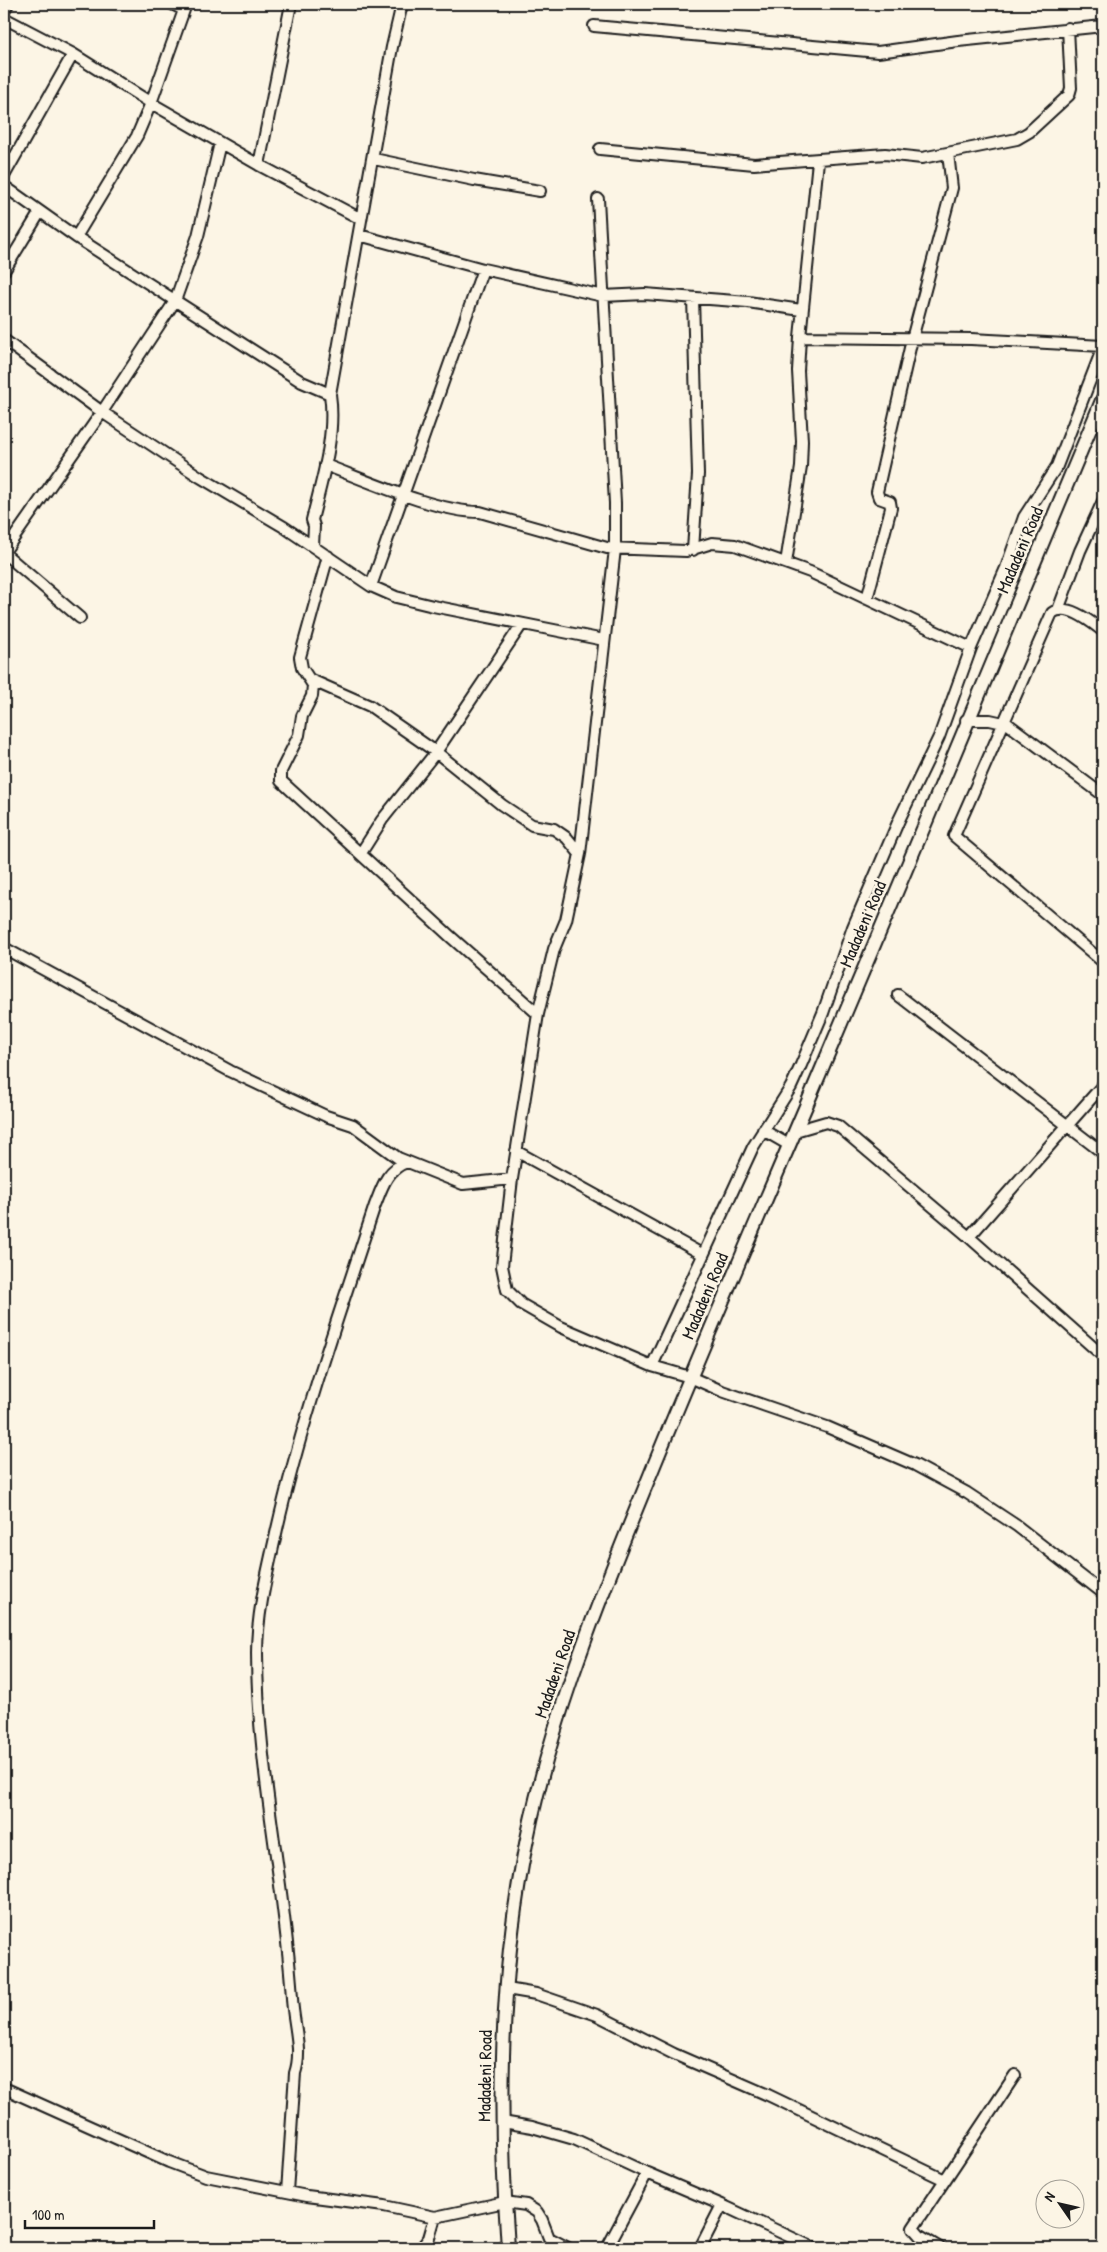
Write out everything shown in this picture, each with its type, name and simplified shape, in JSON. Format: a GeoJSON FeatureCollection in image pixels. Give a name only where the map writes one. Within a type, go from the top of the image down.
{"type":"FeatureCollection","features":[{"type":"Feature","properties":{"kind":"street"},"geometry":{"type":"LineString","coordinates":[[4,10],[8,4]]}},
{"type":"Feature","properties":{"kind":"street"},"geometry":{"type":"LineString","coordinates":[[76,237],[137,136],[151,103],[185,7],[172,4]]}},
{"type":"Feature","properties":{"kind":"street"},"geometry":{"type":"LineString","coordinates":[[259,166],[291,4]]}},
{"type":"Feature","properties":{"kind":"street"},"geometry":{"type":"LineString","coordinates":[[313,546],[314,526],[312,520],[325,464],[332,414],[330,394],[361,219],[374,159],[392,47],[402,4]]}},
{"type":"Feature","properties":{"kind":"street"},"geometry":{"type":"LineString","coordinates":[[4,18],[73,54],[151,103],[259,166],[361,219]]}},
{"type":"Feature","properties":{"kind":"street"},"geometry":{"type":"LineString","coordinates":[[594,26],[878,52],[1068,28],[1103,26]]}},
{"type":"Feature","properties":{"kind":"street"},"geometry":{"type":"LineString","coordinates":[[600,149],[754,164],[885,154],[922,158],[1017,139],[1029,132],[1065,100],[1071,88],[1068,28]]}},
{"type":"Feature","properties":{"kind":"street"},"geometry":{"type":"LineString","coordinates":[[4,176],[73,54]]}},
{"type":"Feature","properties":{"kind":"street"},"geometry":{"type":"LineString","coordinates":[[80,618],[4,552],[102,412],[175,301],[198,236],[220,143]]}},
{"type":"Feature","properties":{"kind":"street"},"geometry":{"type":"LineString","coordinates":[[867,599],[891,508],[890,502],[879,498],[877,492],[912,339],[952,188],[948,153]]}},
{"type":"Feature","properties":{"kind":"street"},"geometry":{"type":"LineString","coordinates":[[374,159],[474,180],[540,191]]}},
{"type":"Feature","properties":{"kind":"street"},"geometry":{"type":"LineString","coordinates":[[786,563],[801,467],[802,441],[798,371],[801,310],[818,160]]}},
{"type":"Feature","properties":{"kind":"street"},"geometry":{"type":"LineString","coordinates":[[4,186],[76,237],[175,301],[302,382],[330,394]]}},
{"type":"Feature","properties":{"kind":"street"},"geometry":{"type":"LineString","coordinates":[[598,199],[615,504],[615,549],[580,854],[566,920],[554,949],[538,1014],[512,1178],[502,1266],[504,1279],[513,1298],[561,1327],[652,1366],[690,1377],[722,1391],[827,1427],[932,1474],[967,1492],[1017,1526],[1103,1593]]}},
{"type":"Feature","properties":{"kind":"street"},"geometry":{"type":"LineString","coordinates":[[4,271],[40,212]]}},
{"type":"Feature","properties":{"kind":"street"},"geometry":{"type":"LineString","coordinates":[[359,235],[483,269],[603,296],[645,294],[748,302],[801,310]]}},
{"type":"Feature","properties":{"kind":"street"},"geometry":{"type":"LineString","coordinates":[[371,586],[483,269]]}},
{"type":"Feature","properties":{"kind":"street"},"geometry":{"type":"LineString","coordinates":[[693,298],[698,474],[693,550]]}},
{"type":"Feature","properties":{"kind":"street"},"geometry":{"type":"LineString","coordinates":[[652,1366],[702,1254],[763,1130],[791,1087],[801,1066],[823,1013],[860,911],[899,820],[932,753],[971,648],[1006,568],[1024,517],[1057,466],[1103,346],[1027,341],[800,337]]}},
{"type":"Feature","properties":{"kind":"street"},"geometry":{"type":"LineString","coordinates":[[4,340],[102,412],[200,477],[313,546],[371,586],[396,597],[604,640]]}},
{"type":"Feature","properties":{"kind":"street","name":"Madadeni Road"},"geometry":{"type":"LineString","coordinates":[[508,2248],[502,2122],[502,2035],[522,1866],[536,1799],[555,1729],[600,1597],[690,1377],[1103,398]]}},
{"type":"Feature","properties":{"kind":"street"},"geometry":{"type":"LineString","coordinates":[[325,464],[404,494],[466,512],[480,512],[615,549],[693,550],[720,542],[786,563],[971,648]]}},
{"type":"Feature","properties":{"kind":"street"},"geometry":{"type":"LineString","coordinates":[[1103,501],[1080,551],[1058,610],[1049,616],[954,836],[1103,962]]}},
{"type":"Feature","properties":{"kind":"street"},"geometry":{"type":"LineString","coordinates":[[328,556],[300,657],[302,668],[313,685],[312,696],[302,716],[295,746],[280,776],[286,786],[538,1014]]}},
{"type":"Feature","properties":{"kind":"street"},"geometry":{"type":"LineString","coordinates":[[1058,610],[1079,615],[1103,631]]}},
{"type":"Feature","properties":{"kind":"street"},"geometry":{"type":"LineString","coordinates":[[361,853],[382,820],[436,752],[522,624]]}},
{"type":"Feature","properties":{"kind":"street"},"geometry":{"type":"LineString","coordinates":[[311,680],[370,706],[436,752],[502,805],[532,826],[554,829],[567,838],[580,854]]}},
{"type":"Feature","properties":{"kind":"street"},"geometry":{"type":"LineString","coordinates":[[966,720],[1004,722],[1103,796]]}},
{"type":"Feature","properties":{"kind":"street"},"geometry":{"type":"LineString","coordinates":[[4,948],[230,1071],[326,1116],[353,1125],[387,1152],[407,1162],[463,1184],[512,1178]]}},
{"type":"Feature","properties":{"kind":"street"},"geometry":{"type":"LineString","coordinates":[[898,995],[1103,1153]]}},
{"type":"Feature","properties":{"kind":"street"},"geometry":{"type":"LineString","coordinates":[[969,1237],[1103,1085]]}},
{"type":"Feature","properties":{"kind":"street"},"geometry":{"type":"LineString","coordinates":[[795,1131],[826,1122],[838,1126],[969,1237],[1103,1356]]}},
{"type":"Feature","properties":{"kind":"street"},"geometry":{"type":"LineString","coordinates":[[763,1130],[789,1145]]}},
{"type":"Feature","properties":{"kind":"street"},"geometry":{"type":"LineString","coordinates":[[516,1151],[702,1254]]}},
{"type":"Feature","properties":{"kind":"street"},"geometry":{"type":"LineString","coordinates":[[287,2192],[298,2046],[289,1949],[258,1719],[257,1651],[260,1618],[283,1502],[296,1450],[367,1229],[389,1173],[394,1167],[407,1162]]}},
{"type":"Feature","properties":{"kind":"street"},"geometry":{"type":"LineString","coordinates":[[507,1989],[536,1994],[597,2015],[674,2054],[768,2095],[945,2180]]}},
{"type":"Feature","properties":{"kind":"street"},"geometry":{"type":"LineString","coordinates":[[940,2248],[920,2236],[913,2228],[1015,2075]]}},
{"type":"Feature","properties":{"kind":"street"},"geometry":{"type":"LineString","coordinates":[[4,2088],[185,2169],[234,2182],[287,2192],[378,2205],[435,2217],[505,2202],[526,2205],[533,2209],[542,2220],[549,2243],[568,2248]]}},
{"type":"Feature","properties":{"kind":"street"},"geometry":{"type":"LineString","coordinates":[[502,2122],[532,2127],[574,2139],[814,2248]]}},
{"type":"Feature","properties":{"kind":"street"},"geometry":{"type":"LineString","coordinates":[[607,2248],[647,2173]]}},
{"type":"Feature","properties":{"kind":"street"},"geometry":{"type":"LineString","coordinates":[[700,2248],[722,2205]]}},
{"type":"Feature","properties":{"kind":"street"},"geometry":{"type":"LineString","coordinates":[[421,2248],[428,2238],[435,2217]]}}]}
